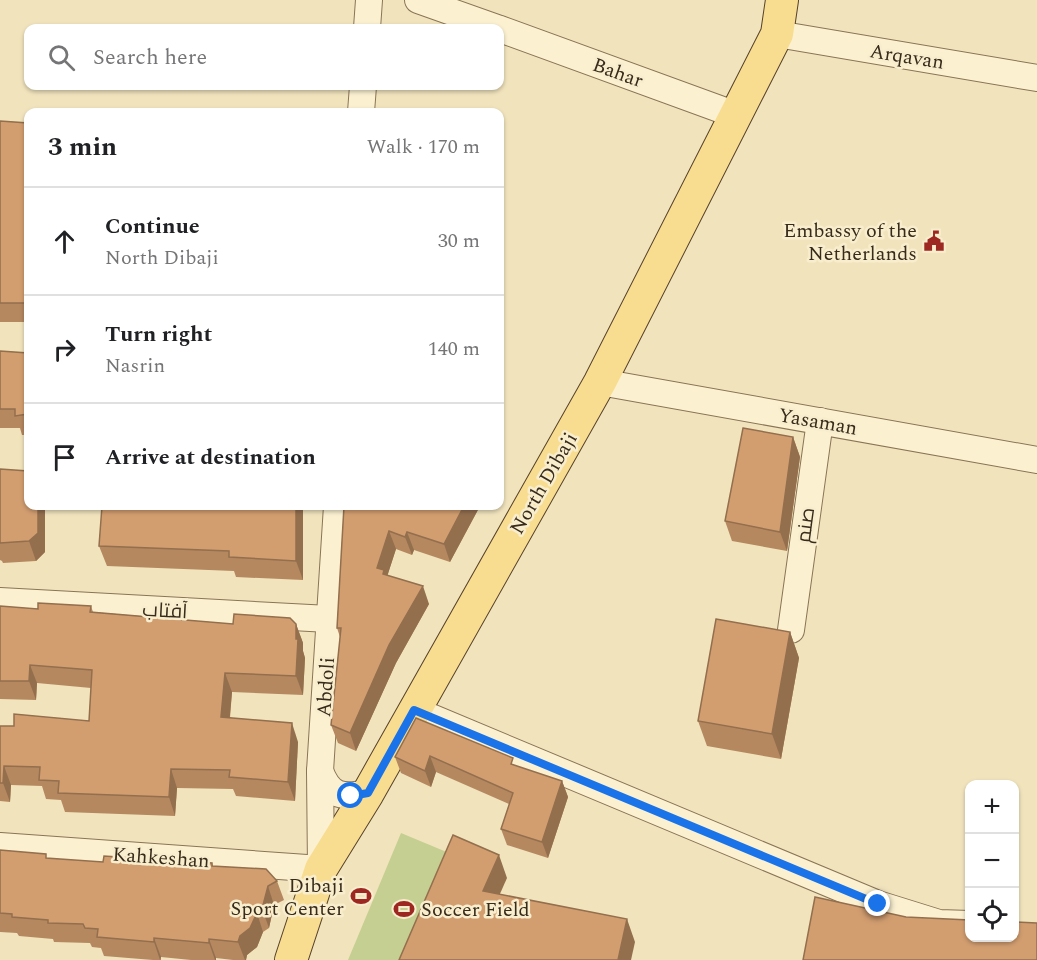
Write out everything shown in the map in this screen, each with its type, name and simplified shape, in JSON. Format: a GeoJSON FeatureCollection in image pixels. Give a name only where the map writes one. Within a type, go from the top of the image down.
{"type":"FeatureCollection","features":[{"type":"Feature","properties":{"kind":"main road","name":"North Dibaji"},"geometry":{"type":"LineString","coordinates":[[291,960],[321,869],[368,793],[600,382],[777,34],[782,0]]}},
{"type":"Feature","properties":{"kind":"street"},"geometry":{"type":"LineString","coordinates":[[367,24],[369,0]]}},
{"type":"Feature","properties":{"kind":"street","name":"Bahar"},"geometry":{"type":"LineString","coordinates":[[418,0],[484,24]]}},
{"type":"Feature","properties":{"kind":"street","name":"Bahar"},"geometry":{"type":"LineString","coordinates":[[504,31],[736,115]]}},
{"type":"Feature","properties":{"kind":"street","name":"Arqavan"},"geometry":{"type":"LineString","coordinates":[[777,34],[1037,78]]}},
{"type":"Feature","properties":{"kind":"street"},"geometry":{"type":"LineString","coordinates":[[362,108],[363,90]]}},
{"type":"Feature","properties":{"kind":"street","name":"Yasaman"},"geometry":{"type":"LineString","coordinates":[[600,382],[1037,460]]}},
{"type":"Feature","properties":{"kind":"street","name":"صنم"},"geometry":{"type":"LineString","coordinates":[[791,630],[820,421]]}},
{"type":"Feature","properties":{"kind":"street","name":"Abdoli"},"geometry":{"type":"LineString","coordinates":[[321,869],[320,771],[337,510]]}},
{"type":"Feature","properties":{"kind":"street","name":"آفتاب"},"geometry":{"type":"LineString","coordinates":[[0,601],[330,619]]}},
{"type":"Feature","properties":{"kind":"street"},"geometry":{"type":"LineString","coordinates":[[414,710],[878,904],[939,923],[965,924]]}},
{"type":"Feature","properties":{"kind":"street"},"geometry":{"type":"LineString","coordinates":[[320,771],[326,785],[339,795],[351,796],[368,793]]}},
{"type":"Feature","properties":{"kind":"street","name":"Kahkeshan"},"geometry":{"type":"LineString","coordinates":[[0,846],[321,869]]}},
{"type":"Feature","properties":{"kind":"green space","name":"Soccer Field"},"geometry":{"type":"Polygon","coordinates":[[[401,833],[461,858],[416,960],[348,960],[401,833]]]}},
{"type":"Feature","properties":{"kind":"building"},"geometry":{"type":"Polygon","coordinates":[[[0,121],[24,123],[24,303],[0,303],[0,121]]]}},
{"type":"Feature","properties":{"kind":"building"},"geometry":{"type":"Polygon","coordinates":[[[0,351],[24,353],[24,415],[15,416],[15,409],[0,409],[0,351]]]}},
{"type":"Feature","properties":{"kind":"building"},"geometry":{"type":"Polygon","coordinates":[[[743,428],[793,437],[780,532],[725,521],[743,428]]]}},
{"type":"Feature","properties":{"kind":"building"},"geometry":{"type":"Polygon","coordinates":[[[0,469],[24,471],[24,510],[38,510],[38,533],[29,541],[0,543],[0,469]]]}},
{"type":"Feature","properties":{"kind":"building"},"geometry":{"type":"Polygon","coordinates":[[[102,510],[296,510],[296,561],[229,557],[229,551],[99,546],[102,510]]]}},
{"type":"Feature","properties":{"kind":"building"},"geometry":{"type":"Polygon","coordinates":[[[344,510],[462,510],[444,544],[407,532],[405,537],[389,531],[377,568],[384,570],[383,574],[423,586],[389,645],[350,733],[331,725],[341,628],[337,628],[344,510]]]}},
{"type":"Feature","properties":{"kind":"building"},"geometry":{"type":"Polygon","coordinates":[[[38,603],[91,606],[90,612],[233,624],[234,614],[290,618],[296,624],[296,639],[298,639],[296,676],[225,673],[221,717],[292,723],[288,782],[229,777],[230,770],[171,769],[169,797],[58,793],[59,781],[39,780],[40,767],[4,766],[3,783],[0,783],[0,726],[14,726],[14,714],[89,721],[92,670],[30,665],[29,681],[0,681],[0,606],[38,609],[38,603]]]}},
{"type":"Feature","properties":{"kind":"building"},"geometry":{"type":"Polygon","coordinates":[[[716,619],[790,632],[772,734],[698,721],[716,619]]]}},
{"type":"Feature","properties":{"kind":"building"},"geometry":{"type":"Polygon","coordinates":[[[416,718],[513,758],[511,764],[562,781],[542,842],[501,829],[513,793],[430,756],[425,771],[395,757],[416,718]]]}},
{"type":"Feature","properties":{"kind":"building"},"geometry":{"type":"Polygon","coordinates":[[[453,835],[499,855],[483,891],[627,919],[618,960],[399,960],[453,835]]]}},
{"type":"Feature","properties":{"kind":"building"},"geometry":{"type":"Polygon","coordinates":[[[0,850],[46,854],[46,858],[103,862],[104,856],[266,869],[277,881],[268,886],[262,909],[257,913],[250,928],[240,936],[238,942],[209,939],[209,943],[154,938],[154,942],[97,937],[98,929],[85,928],[83,924],[48,923],[48,920],[12,917],[12,914],[0,913],[0,850]]]}},
{"type":"Feature","properties":{"kind":"building"},"geometry":{"type":"Polygon","coordinates":[[[815,897],[906,917],[965,920],[965,942],[1019,942],[1019,922],[1037,923],[1037,960],[803,960],[815,897]]]}},
{"type":"Feature","properties":{"kind":"place","name":"Embassy of the Netherlands"},"geometry":{"type":"Point","coordinates":[934,241]}},
{"type":"Feature","properties":{"kind":"place","name":"Dibaji Sport Center"},"geometry":{"type":"Point","coordinates":[361,896]}},
{"type":"Feature","properties":{"kind":"place","name":"Soccer Field"},"geometry":{"type":"Point","coordinates":[404,909]}},
{"type":"Feature","properties":{"kind":"route"},"geometry":{"type":"LineString","coordinates":[[351,796],[368,793],[414,710],[878,904]]}}]}
